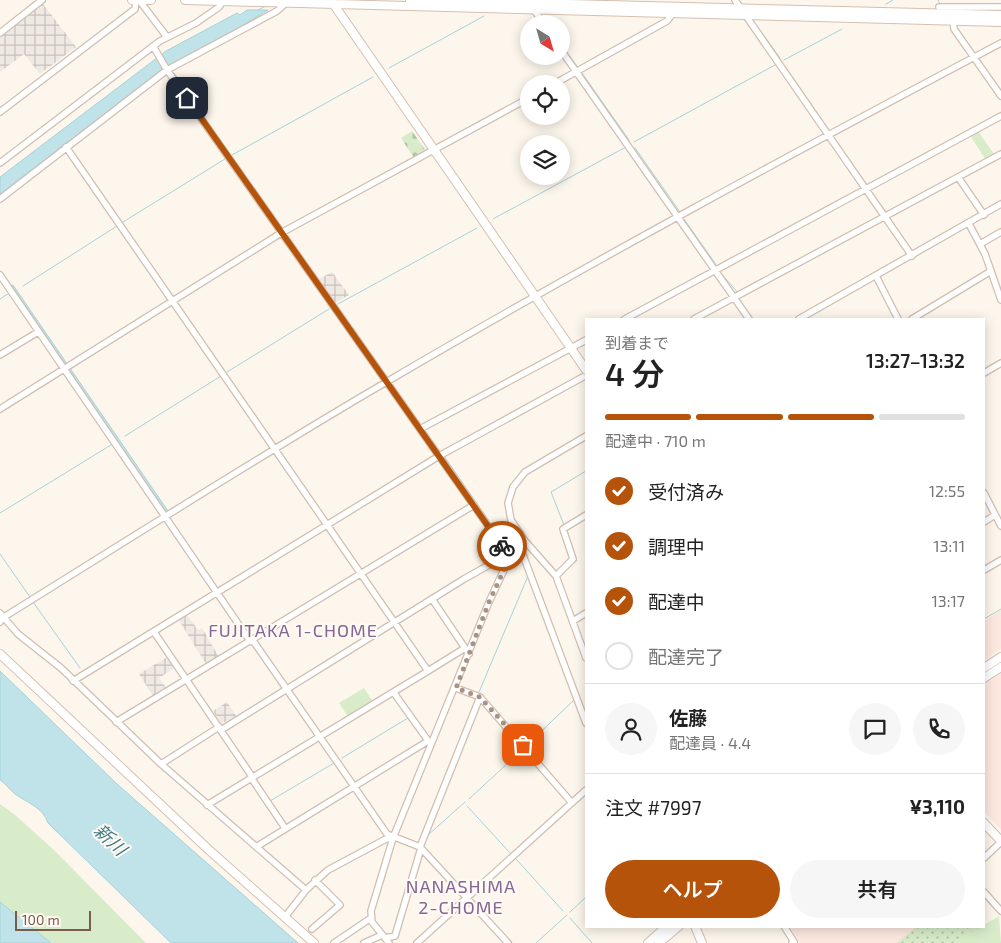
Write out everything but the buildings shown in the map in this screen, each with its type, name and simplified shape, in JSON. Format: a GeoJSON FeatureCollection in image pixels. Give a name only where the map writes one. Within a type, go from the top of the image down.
{"type":"FeatureCollection","features":[{"type":"Feature","properties":{"kind":"street"},"geometry":{"type":"LineString","coordinates":[[0,33],[42,0]]}},
{"type":"Feature","properties":{"kind":"street"},"geometry":{"type":"LineString","coordinates":[[136,0],[151,0]]}},
{"type":"Feature","properties":{"kind":"street"},"geometry":{"type":"LineString","coordinates":[[136,0],[167,37]]}},
{"type":"Feature","properties":{"kind":"street"},"geometry":{"type":"LineString","coordinates":[[0,112],[135,9],[136,0]]}},
{"type":"Feature","properties":{"kind":"street"},"geometry":{"type":"LineString","coordinates":[[185,0],[286,3],[530,4],[673,12],[942,11],[1001,7]]}},
{"type":"Feature","properties":{"kind":"street"},"geometry":{"type":"LineString","coordinates":[[410,0],[1001,22]]}},
{"type":"Feature","properties":{"kind":"street"},"geometry":{"type":"LineString","coordinates":[[735,0],[912,256]]}},
{"type":"Feature","properties":{"kind":"street"},"geometry":{"type":"LineString","coordinates":[[934,0],[942,11]]}},
{"type":"Feature","properties":{"kind":"street"},"geometry":{"type":"LineString","coordinates":[[0,163],[153,46],[196,23],[219,7],[223,1]]}},
{"type":"Feature","properties":{"kind":"street"},"geometry":{"type":"LineString","coordinates":[[73,681],[439,456],[585,374],[571,348],[535,296],[327,2]]}},
{"type":"Feature","properties":{"kind":"street"},"geometry":{"type":"LineString","coordinates":[[0,199],[166,69],[277,11],[286,3]]}},
{"type":"Feature","properties":{"kind":"street"},"geometry":{"type":"LineString","coordinates":[[530,4],[538,15]]}},
{"type":"Feature","properties":{"kind":"street"},"geometry":{"type":"LineString","coordinates":[[942,11],[1001,15]]}},
{"type":"Feature","properties":{"kind":"street"},"geometry":{"type":"LineString","coordinates":[[570,75],[667,21],[673,12]]}},
{"type":"Feature","properties":{"kind":"street"},"geometry":{"type":"LineString","coordinates":[[953,21],[954,29],[1001,96]]}},
{"type":"Feature","properties":{"kind":"street"},"geometry":{"type":"LineString","coordinates":[[306,890],[161,764],[46,655],[18,634],[1,618],[385,382],[678,217],[1001,43]]}},
{"type":"Feature","properties":{"kind":"street"},"geometry":{"type":"LineString","coordinates":[[153,46],[166,69],[280,233],[510,557]]}},
{"type":"Feature","properties":{"kind":"street"},"geometry":{"type":"LineString","coordinates":[[570,63],[748,318]]}},
{"type":"Feature","properties":{"kind":"street"},"geometry":{"type":"LineString","coordinates":[[0,409],[280,233],[520,103]]}},
{"type":"Feature","properties":{"kind":"street"},"geometry":{"type":"LineString","coordinates":[[627,318],[1001,116]]}},
{"type":"Feature","properties":{"kind":"street"},"geometry":{"type":"LineString","coordinates":[[66,148],[428,671]]}},
{"type":"Feature","properties":{"kind":"street"},"geometry":{"type":"LineString","coordinates":[[696,318],[1001,154]]}},
{"type":"Feature","properties":{"kind":"street"},"geometry":{"type":"LineString","coordinates":[[958,177],[984,215]]}},
{"type":"Feature","properties":{"kind":"street"},"geometry":{"type":"LineString","coordinates":[[800,318],[969,224],[1001,204]]}},
{"type":"Feature","properties":{"kind":"street"},"geometry":{"type":"LineString","coordinates":[[969,224],[998,282],[1001,300]]}},
{"type":"Feature","properties":{"kind":"street"},"geometry":{"type":"LineString","coordinates":[[980,244],[1001,232]]}},
{"type":"Feature","properties":{"kind":"street"},"geometry":{"type":"LineString","coordinates":[[914,318],[991,271]]}},
{"type":"Feature","properties":{"kind":"street"},"geometry":{"type":"LineString","coordinates":[[0,275],[38,332],[66,368],[216,593],[286,687],[387,834],[420,848],[508,943]]}},
{"type":"Feature","properties":{"kind":"street"},"geometry":{"type":"LineString","coordinates":[[876,276],[897,318]]}},
{"type":"Feature","properties":{"kind":"street"},"geometry":{"type":"LineString","coordinates":[[0,355],[38,332]]}},
{"type":"Feature","properties":{"kind":"street"},"geometry":{"type":"LineString","coordinates":[[420,429],[585,341]]}},
{"type":"Feature","properties":{"kind":"street"},"geometry":{"type":"LineString","coordinates":[[985,372],[1001,363]]}},
{"type":"Feature","properties":{"kind":"street"},"geometry":{"type":"LineString","coordinates":[[585,437],[525,472],[513,487],[508,503],[511,520],[525,541],[556,576],[585,655]]}},
{"type":"Feature","properties":{"kind":"street"},"geometry":{"type":"LineString","coordinates":[[985,495],[1001,526]]}},
{"type":"Feature","properties":{"kind":"street"},"geometry":{"type":"LineString","coordinates":[[116,722],[474,505]]}},
{"type":"Feature","properties":{"kind":"street"},"geometry":{"type":"LineString","coordinates":[[985,521],[995,515]]}},
{"type":"Feature","properties":{"kind":"street"},"geometry":{"type":"LineString","coordinates":[[556,576],[573,559],[563,529],[585,516]]}},
{"type":"Feature","properties":{"kind":"street"},"geometry":{"type":"LineString","coordinates":[[386,939],[371,918],[371,911],[393,838],[431,743],[456,688],[467,651],[510,557],[525,541]]}},
{"type":"Feature","properties":{"kind":"street"},"geometry":{"type":"LineString","coordinates":[[520,547],[585,720]]}},
{"type":"Feature","properties":{"kind":"street"},"geometry":{"type":"LineString","coordinates":[[161,764],[432,599],[506,556],[510,557]]}},
{"type":"Feature","properties":{"kind":"street"},"geometry":{"type":"LineString","coordinates":[[985,569],[1001,560]]}},
{"type":"Feature","properties":{"kind":"street"},"geometry":{"type":"LineString","coordinates":[[432,599],[467,651]]}},
{"type":"Feature","properties":{"kind":"street"},"geometry":{"type":"LineString","coordinates":[[572,621],[585,613]]}},
{"type":"Feature","properties":{"kind":"street"},"geometry":{"type":"LineString","coordinates":[[154,632],[220,728],[285,828]]}},
{"type":"Feature","properties":{"kind":"street"},"geometry":{"type":"LineString","coordinates":[[207,805],[322,738],[428,671],[467,651]]}},
{"type":"Feature","properties":{"kind":"street"},"geometry":{"type":"LineString","coordinates":[[0,654],[209,850],[314,943]]}},
{"type":"Feature","properties":{"kind":"street"},"geometry":{"type":"LineString","coordinates":[[985,667],[1001,657]]}},
{"type":"Feature","properties":{"kind":"street"},"geometry":{"type":"LineString","coordinates":[[985,677],[1001,666]]}},
{"type":"Feature","properties":{"kind":"street"},"geometry":{"type":"LineString","coordinates":[[456,688],[480,697],[572,803]]}},
{"type":"Feature","properties":{"kind":"street"},"geometry":{"type":"LineString","coordinates":[[394,693],[431,743]]}},
{"type":"Feature","properties":{"kind":"street"},"geometry":{"type":"LineString","coordinates":[[364,943],[395,936],[420,848],[480,697]]}},
{"type":"Feature","properties":{"kind":"street"},"geometry":{"type":"LineString","coordinates":[[256,847],[354,786],[431,743]]}},
{"type":"Feature","properties":{"kind":"street"},"geometry":{"type":"LineString","coordinates":[[417,943],[585,791]]}},
{"type":"Feature","properties":{"kind":"street"},"geometry":{"type":"LineString","coordinates":[[985,824],[1001,842],[985,857]]}},
{"type":"Feature","properties":{"kind":"street"},"geometry":{"type":"LineString","coordinates":[[285,918],[306,890],[328,870],[386,839],[393,838]]}},
{"type":"Feature","properties":{"kind":"street"},"geometry":{"type":"LineString","coordinates":[[312,929],[340,905],[315,880]]}},
{"type":"Feature","properties":{"kind":"street"},"geometry":{"type":"LineString","coordinates":[[985,893],[1001,911]]}},
{"type":"Feature","properties":{"kind":"street"},"geometry":{"type":"LineString","coordinates":[[334,943],[371,918]]}},
{"type":"Feature","properties":{"kind":"street"},"geometry":{"type":"LineString","coordinates":[[696,928],[702,943]]}},
{"type":"Feature","properties":{"kind":"street"},"geometry":{"type":"LineString","coordinates":[[785,928],[794,942],[792,943]]}},
{"type":"Feature","properties":{"kind":"street"},"geometry":{"type":"LineString","coordinates":[[648,943],[666,932]]}},
{"type":"Feature","properties":{"kind":"street"},"geometry":{"type":"LineString","coordinates":[[659,943],[666,932]]}},
{"type":"Feature","properties":{"kind":"shaded area"},"geometry":{"type":"Polygon","coordinates":[[[43,4],[76,47],[40,74],[24,54],[0,72],[0,38],[43,4]]]}},
{"type":"Feature","properties":{"kind":"shaded area"},"geometry":{"type":"Polygon","coordinates":[[[332,272],[349,295],[335,303],[319,279],[332,272]]]}},
{"type":"Feature","properties":{"kind":"shaded area"},"geometry":{"type":"Polygon","coordinates":[[[1001,610],[1001,649],[985,659],[985,620],[1001,610]]]}},
{"type":"Feature","properties":{"kind":"shaded area"},"geometry":{"type":"Polygon","coordinates":[[[186,614],[198,630],[202,628],[219,657],[206,664],[178,619],[186,614]]]}},
{"type":"Feature","properties":{"kind":"shaded area"},"geometry":{"type":"Polygon","coordinates":[[[167,657],[174,668],[159,678],[166,688],[153,696],[139,674],[167,657]]]}},
{"type":"Feature","properties":{"kind":"shaded area"},"geometry":{"type":"Polygon","coordinates":[[[1001,674],[1001,830],[985,812],[985,684],[1001,674]]]}},
{"type":"Feature","properties":{"kind":"shaded area"},"geometry":{"type":"Polygon","coordinates":[[[227,702],[236,716],[221,724],[213,711],[227,702]]]}},
{"type":"Feature","properties":{"kind":"shaded area"},"geometry":{"type":"Polygon","coordinates":[[[791,928],[979,928],[954,943],[800,943],[791,928]]]}},
{"type":"Feature","properties":{"kind":"green space"},"geometry":{"type":"Polygon","coordinates":[[[412,131],[426,151],[414,158],[401,138],[412,131]]]}},
{"type":"Feature","properties":{"kind":"green space"},"geometry":{"type":"Polygon","coordinates":[[[978,131],[994,154],[985,159],[970,135],[978,131]]]}},
{"type":"Feature","properties":{"kind":"green space"},"geometry":{"type":"Polygon","coordinates":[[[364,688],[374,703],[349,718],[339,703],[364,688]]]}},
{"type":"Feature","properties":{"kind":"green space"},"geometry":{"type":"Polygon","coordinates":[[[0,804],[53,849],[146,943],[51,943],[0,902],[0,804]]]}},
{"type":"Feature","properties":{"kind":"green space"},"geometry":{"type":"Polygon","coordinates":[[[999,916],[1001,943],[954,943],[979,928],[985,928],[985,924],[999,916]]]}},
{"type":"Feature","properties":{"kind":"green space"},"geometry":{"type":"Polygon","coordinates":[[[915,928],[979,928],[954,943],[896,943],[915,928]]]}},
{"type":"Feature","properties":{"kind":"water"},"geometry":{"type":"Polygon","coordinates":[[[247,10],[268,10],[164,68],[0,194],[0,177],[166,51],[237,13],[240,15],[247,10]]]}},
{"type":"Feature","properties":{"kind":"water"},"geometry":{"type":"Polygon","coordinates":[[[13,285],[168,511],[165,512],[10,287],[13,285]]]}},
{"type":"Feature","properties":{"kind":"water","name":"新川"},"geometry":{"type":"Polygon","coordinates":[[[0,671],[117,784],[298,943],[171,943],[48,823],[39,809],[15,794],[0,780],[0,671]]]}},
{"type":"Feature","properties":{"kind":"water"},"geometry":{"type":"Polygon","coordinates":[[[0,902],[51,943],[0,943],[0,902]]]}},
{"type":"Feature","properties":{"kind":"waterway"},"geometry":{"type":"LineString","coordinates":[[886,4],[893,0]]}},
{"type":"Feature","properties":{"kind":"waterway"},"geometry":{"type":"LineString","coordinates":[[938,0],[940,4]]}},
{"type":"Feature","properties":{"kind":"waterway"},"geometry":{"type":"LineString","coordinates":[[258,10],[266,6]]}},
{"type":"Feature","properties":{"kind":"waterway"},"geometry":{"type":"LineString","coordinates":[[389,68],[484,16]]}},
{"type":"Feature","properties":{"kind":"waterway"},"geometry":{"type":"LineString","coordinates":[[757,26],[780,58]]}},
{"type":"Feature","properties":{"kind":"waterway"},"geometry":{"type":"LineString","coordinates":[[784,60],[842,29]]}},
{"type":"Feature","properties":{"kind":"waterway"},"geometry":{"type":"LineString","coordinates":[[958,29],[974,52]]}},
{"type":"Feature","properties":{"kind":"waterway"},"geometry":{"type":"LineString","coordinates":[[570,56],[577,66]]}},
{"type":"Feature","properties":{"kind":"waterway"},"geometry":{"type":"LineString","coordinates":[[634,142],[775,65]]}},
{"type":"Feature","properties":{"kind":"waterway"},"geometry":{"type":"LineString","coordinates":[[784,65],[829,131]]}},
{"type":"Feature","properties":{"kind":"waterway"},"geometry":{"type":"LineString","coordinates":[[174,73],[222,143]]}},
{"type":"Feature","properties":{"kind":"waterway"},"geometry":{"type":"LineString","coordinates":[[582,73],[629,140]]}},
{"type":"Feature","properties":{"kind":"waterway"},"geometry":{"type":"LineString","coordinates":[[232,155],[373,77]]}},
{"type":"Feature","properties":{"kind":"waterway"},"geometry":{"type":"LineString","coordinates":[[840,147],[867,185],[1001,113]]}},
{"type":"Feature","properties":{"kind":"waterway"},"geometry":{"type":"LineString","coordinates":[[493,219],[626,147]]}},
{"type":"Feature","properties":{"kind":"waterway"},"geometry":{"type":"LineString","coordinates":[[635,148],[680,212]]}},
{"type":"Feature","properties":{"kind":"waterway"},"geometry":{"type":"LineString","coordinates":[[123,222],[225,159]]}},
{"type":"Feature","properties":{"kind":"waterway"},"geometry":{"type":"LineString","coordinates":[[870,191],[886,212]]}},
{"type":"Feature","properties":{"kind":"waterway"},"geometry":{"type":"LineString","coordinates":[[684,219],[717,266],[780,232]]}},
{"type":"Feature","properties":{"kind":"waterway"},"geometry":{"type":"LineString","coordinates":[[23,286],[117,226]]}},
{"type":"Feature","properties":{"kind":"waterway"},"geometry":{"type":"LineString","coordinates":[[338,304],[477,228]]}},
{"type":"Feature","properties":{"kind":"waterway"},"geometry":{"type":"LineString","coordinates":[[621,318],[711,269]]}},
{"type":"Feature","properties":{"kind":"waterway"},"geometry":{"type":"LineString","coordinates":[[720,272],[738,293]]}},
{"type":"Feature","properties":{"kind":"waterway"},"geometry":{"type":"LineString","coordinates":[[0,299],[8,294]]}},
{"type":"Feature","properties":{"kind":"waterway"},"geometry":{"type":"LineString","coordinates":[[227,372],[329,309]]}},
{"type":"Feature","properties":{"kind":"waterway"},"geometry":{"type":"LineString","coordinates":[[576,342],[585,337]]}},
{"type":"Feature","properties":{"kind":"waterway"},"geometry":{"type":"LineString","coordinates":[[423,424],[562,350]]}},
{"type":"Feature","properties":{"kind":"waterway"},"geometry":{"type":"LineString","coordinates":[[125,436],[221,376]]}},
{"type":"Feature","properties":{"kind":"waterway"},"geometry":{"type":"LineString","coordinates":[[425,432],[440,452]]}},
{"type":"Feature","properties":{"kind":"waterway"},"geometry":{"type":"LineString","coordinates":[[0,513],[111,445]]}},
{"type":"Feature","properties":{"kind":"waterway"},"geometry":{"type":"LineString","coordinates":[[444,456],[493,527]]}},
{"type":"Feature","properties":{"kind":"waterway"},"geometry":{"type":"LineString","coordinates":[[564,525],[551,492],[585,472]]}},
{"type":"Feature","properties":{"kind":"waterway"},"geometry":{"type":"LineString","coordinates":[[568,534],[577,561]]}},
{"type":"Feature","properties":{"kind":"waterway"},"geometry":{"type":"LineString","coordinates":[[0,554],[30,597]]}},
{"type":"Feature","properties":{"kind":"waterway"},"geometry":{"type":"LineString","coordinates":[[479,692],[528,576]]}},
{"type":"Feature","properties":{"kind":"waterway"},"geometry":{"type":"LineString","coordinates":[[33,602],[80,668]]}},
{"type":"Feature","properties":{"kind":"waterway"},"geometry":{"type":"LineString","coordinates":[[985,618],[1001,609]]}},
{"type":"Feature","properties":{"kind":"waterway"},"geometry":{"type":"LineString","coordinates":[[82,672],[116,651]]}},
{"type":"Feature","properties":{"kind":"waterway"},"geometry":{"type":"LineString","coordinates":[[527,745],[574,700]]}},
{"type":"Feature","properties":{"kind":"waterway"},"geometry":{"type":"LineString","coordinates":[[423,832],[471,713]]}},
{"type":"Feature","properties":{"kind":"waterway"},"geometry":{"type":"LineString","coordinates":[[342,758],[408,718]]}},
{"type":"Feature","properties":{"kind":"waterway"},"geometry":{"type":"LineString","coordinates":[[469,799],[522,750]]}},
{"type":"Feature","properties":{"kind":"waterway"},"geometry":{"type":"LineString","coordinates":[[270,801],[334,763]]}},
{"type":"Feature","properties":{"kind":"waterway"},"geometry":{"type":"LineString","coordinates":[[428,835],[465,802]]}},
{"type":"Feature","properties":{"kind":"waterway"},"geometry":{"type":"LineString","coordinates":[[467,806],[511,854]]}},
{"type":"Feature","properties":{"kind":"waterway"},"geometry":{"type":"LineString","coordinates":[[516,859],[563,911]]}},
{"type":"Feature","properties":{"kind":"waterway"},"geometry":{"type":"LineString","coordinates":[[570,912],[585,898]]}},
{"type":"Feature","properties":{"kind":"waterway"},"geometry":{"type":"LineString","coordinates":[[536,943],[567,915]]}},
{"type":"Feature","properties":{"kind":"waterway"},"geometry":{"type":"LineString","coordinates":[[570,918],[592,943]]}},
{"type":"Feature","properties":{"kind":"way so far"},"geometry":{"type":"LineString","coordinates":[[502,546],[510,557],[489,602],[456,688],[480,697],[523,745]]}},
{"type":"Feature","properties":{"kind":"district","name":"FUJITAKA 1-CHOME"},"geometry":{"type":"Point","coordinates":[293,631]}},
{"type":"Feature","properties":{"kind":"district","name":"NANASHIMA 2-CHOME"},"geometry":{"type":"Point","coordinates":[461,898]}},
{"type":"Feature","properties":{"kind":"route"},"geometry":{"type":"LineString","coordinates":[[187,98],[364,353],[502,546]]}}]}
